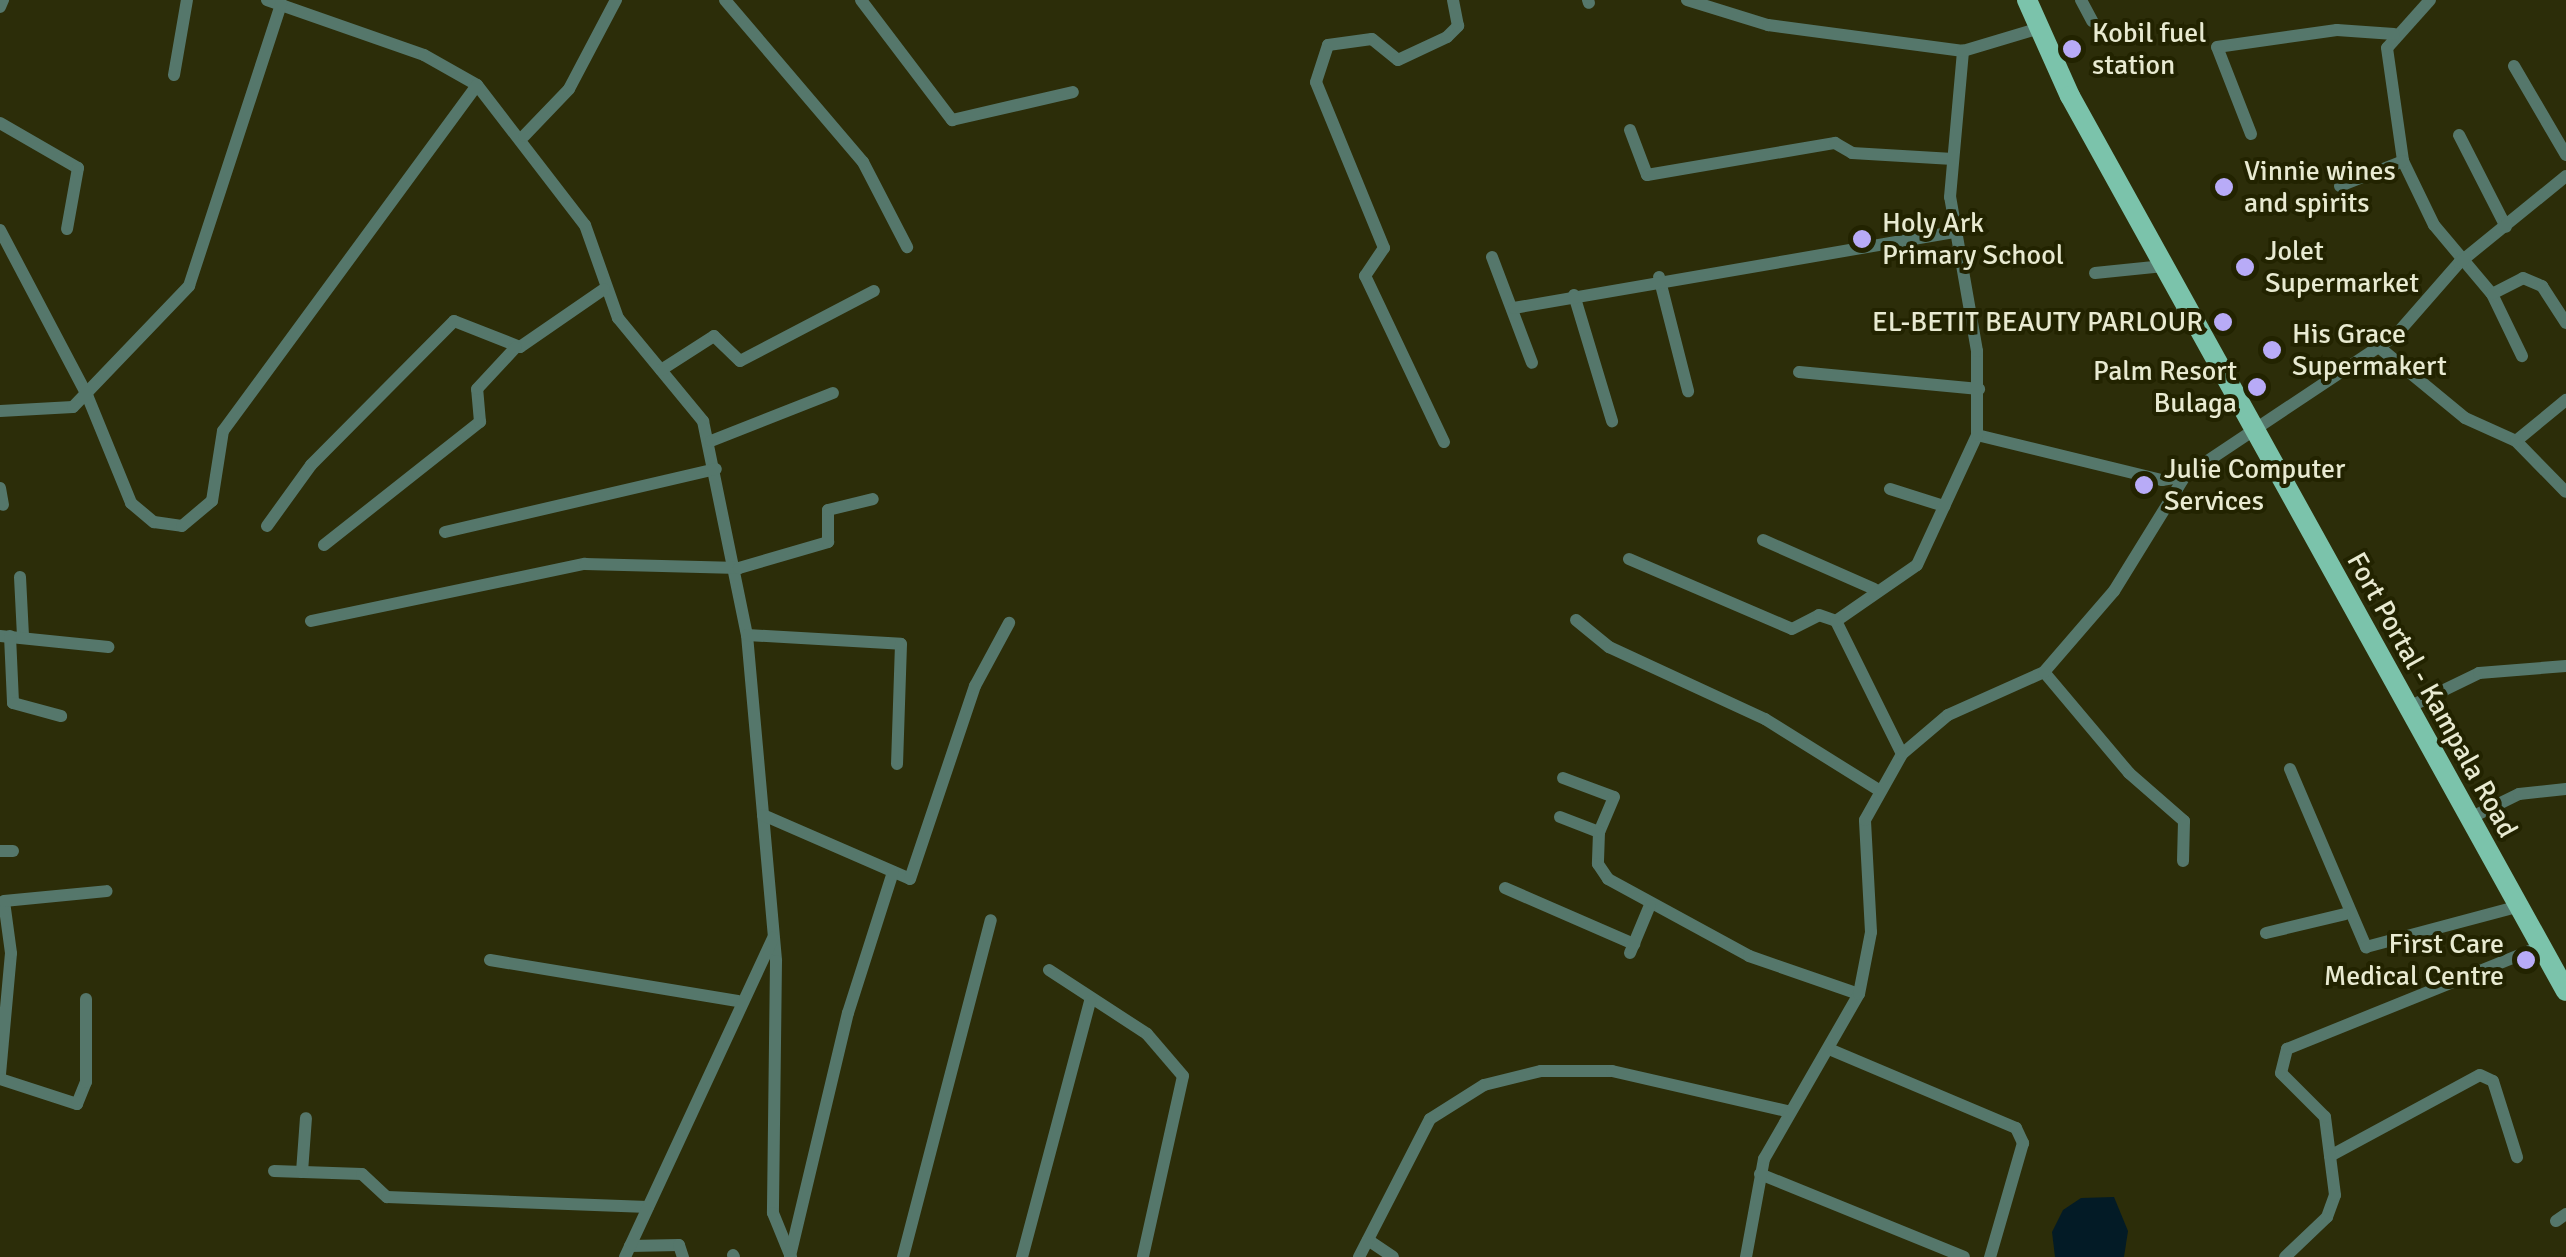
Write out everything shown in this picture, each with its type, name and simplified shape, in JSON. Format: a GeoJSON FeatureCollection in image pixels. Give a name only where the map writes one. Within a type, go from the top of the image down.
{"type":"FeatureCollection","features":[{"type":"Feature","properties":{"kind":"main road","name":"Fort Portal - Kampala Road"},"geometry":{"type":"LineString","coordinates":[[2027,0],[2037,29],[2164,266],[2566,991]]}},
{"type":"Feature","properties":{"kind":"street"},"geometry":{"type":"LineString","coordinates":[[0,7],[3,0]]}},
{"type":"Feature","properties":{"kind":"street"},"geometry":{"type":"LineString","coordinates":[[174,75],[188,0]]}},
{"type":"Feature","properties":{"kind":"street"},"geometry":{"type":"LineString","coordinates":[[524,136],[570,89],[616,0]]}},
{"type":"Feature","properties":{"kind":"street"},"geometry":{"type":"LineString","coordinates":[[725,0],[862,162],[906,247]]}},
{"type":"Feature","properties":{"kind":"street"},"geometry":{"type":"LineString","coordinates":[[860,0],[952,120],[1073,92]]}},
{"type":"Feature","properties":{"kind":"street"},"geometry":{"type":"LineString","coordinates":[[1444,442],[1365,276],[1384,248],[1316,82],[1328,45],[1372,39],[1398,60],[1447,38],[1458,26],[1452,0]]}},
{"type":"Feature","properties":{"kind":"street"},"geometry":{"type":"LineString","coordinates":[[1688,0],[1768,25],[1963,50],[2037,29]]}},
{"type":"Feature","properties":{"kind":"street"},"geometry":{"type":"LineString","coordinates":[[2081,0],[2092,21]]}},
{"type":"Feature","properties":{"kind":"street"},"geometry":{"type":"LineString","coordinates":[[2430,0],[2394,34],[2389,80],[2403,161],[2459,263],[2492,294],[2522,356]]}},
{"type":"Feature","properties":{"kind":"street"},"geometry":{"type":"LineString","coordinates":[[0,410],[60,411],[87,395],[198,271],[274,2],[424,55],[477,85],[524,136],[591,235],[604,289],[711,441],[739,568],[747,635],[774,937],[773,1213],[790,1256]]}},
{"type":"Feature","properties":{"kind":"street"},"geometry":{"type":"LineString","coordinates":[[2252,134],[2217,47],[2337,30],[2394,34]]}},
{"type":"Feature","properties":{"kind":"street"},"geometry":{"type":"LineString","coordinates":[[1836,621],[1874,589],[1917,565],[1976,434],[1979,390],[1952,232],[1953,159],[1963,50]]}},
{"type":"Feature","properties":{"kind":"street"},"geometry":{"type":"LineString","coordinates":[[2514,66],[2566,155]]}},
{"type":"Feature","properties":{"kind":"street"},"geometry":{"type":"LineString","coordinates":[[0,230],[87,395],[131,502],[154,522],[199,518],[216,487],[222,431],[477,85]]}},
{"type":"Feature","properties":{"kind":"street"},"geometry":{"type":"LineString","coordinates":[[0,123],[78,168],[67,228]]}},
{"type":"Feature","properties":{"kind":"street"},"geometry":{"type":"LineString","coordinates":[[1630,130],[1647,175],[1835,144],[1852,153],[1953,159]]}},
{"type":"Feature","properties":{"kind":"street"},"geometry":{"type":"LineString","coordinates":[[2459,135],[2506,228]]}},
{"type":"Feature","properties":{"kind":"street"},"geometry":{"type":"LineString","coordinates":[[2340,186],[2403,161]]}},
{"type":"Feature","properties":{"kind":"street"},"geometry":{"type":"LineString","coordinates":[[1746,1257],[1760,1174],[1787,1111],[1829,1049],[1859,994],[1871,932],[1865,820],[1877,789],[1902,754],[1948,716],[2044,672],[2114,590],[2185,476],[2252,424],[2380,348],[2459,263],[2566,176]]}},
{"type":"Feature","properties":{"kind":"street"},"geometry":{"type":"LineString","coordinates":[[1514,308],[1659,277],[1952,232]]}},
{"type":"Feature","properties":{"kind":"street"},"geometry":{"type":"LineString","coordinates":[[1492,257],[1532,363]]}},
{"type":"Feature","properties":{"kind":"street"},"geometry":{"type":"LineString","coordinates":[[2096,273],[2164,266]]}},
{"type":"Feature","properties":{"kind":"street"},"geometry":{"type":"LineString","coordinates":[[1659,277],[1688,391]]}},
{"type":"Feature","properties":{"kind":"street"},"geometry":{"type":"LineString","coordinates":[[2492,294],[2523,278],[2542,286],[2566,323]]}},
{"type":"Feature","properties":{"kind":"street"},"geometry":{"type":"LineString","coordinates":[[324,544],[480,422],[478,389],[516,348],[604,289]]}},
{"type":"Feature","properties":{"kind":"street"},"geometry":{"type":"LineString","coordinates":[[661,370],[714,336],[740,360],[874,291]]}},
{"type":"Feature","properties":{"kind":"street"},"geometry":{"type":"LineString","coordinates":[[1574,295],[1612,421]]}},
{"type":"Feature","properties":{"kind":"street"},"geometry":{"type":"LineString","coordinates":[[267,526],[311,465],[454,321],[516,348]]}},
{"type":"Feature","properties":{"kind":"street"},"geometry":{"type":"LineString","coordinates":[[2380,348],[2465,418],[2516,441],[2566,492]]}},
{"type":"Feature","properties":{"kind":"street"},"geometry":{"type":"LineString","coordinates":[[1800,372],[1979,390]]}},
{"type":"Feature","properties":{"kind":"street"},"geometry":{"type":"LineString","coordinates":[[711,441],[833,393]]}},
{"type":"Feature","properties":{"kind":"street"},"geometry":{"type":"LineString","coordinates":[[2516,441],[2566,400]]}},
{"type":"Feature","properties":{"kind":"street"},"geometry":{"type":"LineString","coordinates":[[1976,434],[2162,480],[2185,476]]}},
{"type":"Feature","properties":{"kind":"street"},"geometry":{"type":"LineString","coordinates":[[446,532],[716,469]]}},
{"type":"Feature","properties":{"kind":"street"},"geometry":{"type":"LineString","coordinates":[[0,488],[2,504]]}},
{"type":"Feature","properties":{"kind":"street"},"geometry":{"type":"LineString","coordinates":[[1890,490],[1944,506]]}},
{"type":"Feature","properties":{"kind":"street"},"geometry":{"type":"LineString","coordinates":[[311,621],[585,564],[739,568],[828,542],[828,510],[873,498]]}},
{"type":"Feature","properties":{"kind":"street"},"geometry":{"type":"LineString","coordinates":[[1763,540],[1874,589]]}},
{"type":"Feature","properties":{"kind":"street"},"geometry":{"type":"LineString","coordinates":[[1629,559],[1792,629],[1818,615],[1836,621],[1902,754]]}},
{"type":"Feature","properties":{"kind":"street"},"geometry":{"type":"LineString","coordinates":[[20,577],[11,636],[14,703],[61,716]]}},
{"type":"Feature","properties":{"kind":"street"},"geometry":{"type":"LineString","coordinates":[[1576,620],[1609,647],[1765,719],[1877,789]]}},
{"type":"Feature","properties":{"kind":"street"},"geometry":{"type":"LineString","coordinates":[[764,815],[910,878],[975,686],[1009,623]]}},
{"type":"Feature","properties":{"kind":"street"},"geometry":{"type":"LineString","coordinates":[[747,635],[901,644],[897,764]]}},
{"type":"Feature","properties":{"kind":"street"},"geometry":{"type":"LineString","coordinates":[[11,636],[108,647]]}},
{"type":"Feature","properties":{"kind":"street"},"geometry":{"type":"LineString","coordinates":[[2407,708],[2479,673],[2566,666]]}},
{"type":"Feature","properties":{"kind":"street"},"geometry":{"type":"LineString","coordinates":[[2044,672],[2129,773],[2180,817],[2184,861]]}},
{"type":"Feature","properties":{"kind":"street"},"geometry":{"type":"LineString","coordinates":[[2290,769],[2345,914],[2366,947],[2516,906]]}},
{"type":"Feature","properties":{"kind":"street"},"geometry":{"type":"LineString","coordinates":[[1563,778],[1614,797],[1599,832],[1599,870],[1650,905],[1750,956],[1859,994]]}},
{"type":"Feature","properties":{"kind":"street"},"geometry":{"type":"LineString","coordinates":[[2468,819],[2518,794],[2566,789]]}},
{"type":"Feature","properties":{"kind":"street"},"geometry":{"type":"LineString","coordinates":[[1560,817],[1599,832]]}},
{"type":"Feature","properties":{"kind":"street"},"geometry":{"type":"LineString","coordinates":[[790,1256],[848,1013],[893,872]]}},
{"type":"Feature","properties":{"kind":"street"},"geometry":{"type":"LineString","coordinates":[[1505,888],[1632,948],[1650,905]]}},
{"type":"Feature","properties":{"kind":"street"},"geometry":{"type":"LineString","coordinates":[[86,999],[86,1082],[77,1104],[0,1076],[8,895],[108,891]]}},
{"type":"Feature","properties":{"kind":"street"},"geometry":{"type":"LineString","coordinates":[[2266,934],[2345,914]]}},
{"type":"Feature","properties":{"kind":"street"},"geometry":{"type":"LineString","coordinates":[[903,1257],[991,920]]}},
{"type":"Feature","properties":{"kind":"street"},"geometry":{"type":"LineString","coordinates":[[628,1251],[694,1120],[738,1001],[774,937]]}},
{"type":"Feature","properties":{"kind":"street"},"geometry":{"type":"LineString","coordinates":[[2285,1257],[2334,1206],[2330,1156],[2319,1107],[2281,1073],[2287,1049],[2539,947]]}},
{"type":"Feature","properties":{"kind":"street"},"geometry":{"type":"LineString","coordinates":[[490,960],[738,1001]]}},
{"type":"Feature","properties":{"kind":"street"},"geometry":{"type":"LineString","coordinates":[[1049,970],[1168,1050],[1185,1084],[1143,1257]]}},
{"type":"Feature","properties":{"kind":"street"},"geometry":{"type":"LineString","coordinates":[[1022,1257],[1090,1001]]}},
{"type":"Feature","properties":{"kind":"street"},"geometry":{"type":"LineString","coordinates":[[1829,1049],[2016,1128],[2023,1143],[1990,1257]]}},
{"type":"Feature","properties":{"kind":"street"},"geometry":{"type":"LineString","coordinates":[[1359,1257],[1430,1119],[1484,1085],[1541,1071],[1612,1071],[1787,1111]]}},
{"type":"Feature","properties":{"kind":"street"},"geometry":{"type":"LineString","coordinates":[[2330,1156],[2480,1075],[2493,1081],[2517,1157]]}},
{"type":"Feature","properties":{"kind":"street"},"geometry":{"type":"LineString","coordinates":[[302,1172],[306,1118]]}},
{"type":"Feature","properties":{"kind":"street"},"geometry":{"type":"LineString","coordinates":[[274,1171],[362,1174],[386,1196],[648,1207]]}},
{"type":"Feature","properties":{"kind":"street"},"geometry":{"type":"LineString","coordinates":[[1760,1174],[1964,1257]]}},
{"type":"Feature","properties":{"kind":"street"},"geometry":{"type":"LineString","coordinates":[[1368,1240],[1393,1257]]}},
{"type":"Feature","properties":{"kind":"street"},"geometry":{"type":"LineString","coordinates":[[628,1251],[679,1245],[684,1257]]}},
{"type":"Feature","properties":{"kind":"water"},"geometry":{"type":"Polygon","coordinates":[[[2114,1197],[2128,1231],[2124,1257],[2055,1257],[2052,1232],[2063,1210],[2081,1198],[2114,1197]]]}},
{"type":"Feature","properties":{"kind":"place","name":"Kobil fuel station"},"geometry":{"type":"Point","coordinates":[2072,49]}},
{"type":"Feature","properties":{"kind":"place","name":"Vinnie wines and spirits"},"geometry":{"type":"Point","coordinates":[2224,187]}},
{"type":"Feature","properties":{"kind":"place","name":"Holy Ark Primary School"},"geometry":{"type":"Point","coordinates":[1862,239]}},
{"type":"Feature","properties":{"kind":"place","name":"Jolet Supermarket"},"geometry":{"type":"Point","coordinates":[2245,267]}},
{"type":"Feature","properties":{"kind":"place","name":"EL-BETIT BEAUTY PARLOUR"},"geometry":{"type":"Point","coordinates":[2223,322]}},
{"type":"Feature","properties":{"kind":"place","name":"His Grace Supermakert"},"geometry":{"type":"Point","coordinates":[2272,350]}},
{"type":"Feature","properties":{"kind":"place","name":"Palm Resort Bulaga"},"geometry":{"type":"Point","coordinates":[2257,387]}},
{"type":"Feature","properties":{"kind":"place","name":"Julie Computer Services"},"geometry":{"type":"Point","coordinates":[2144,485]}},
{"type":"Feature","properties":{"kind":"place","name":"First Care Medical Centre"},"geometry":{"type":"Point","coordinates":[2526,960]}}]}
